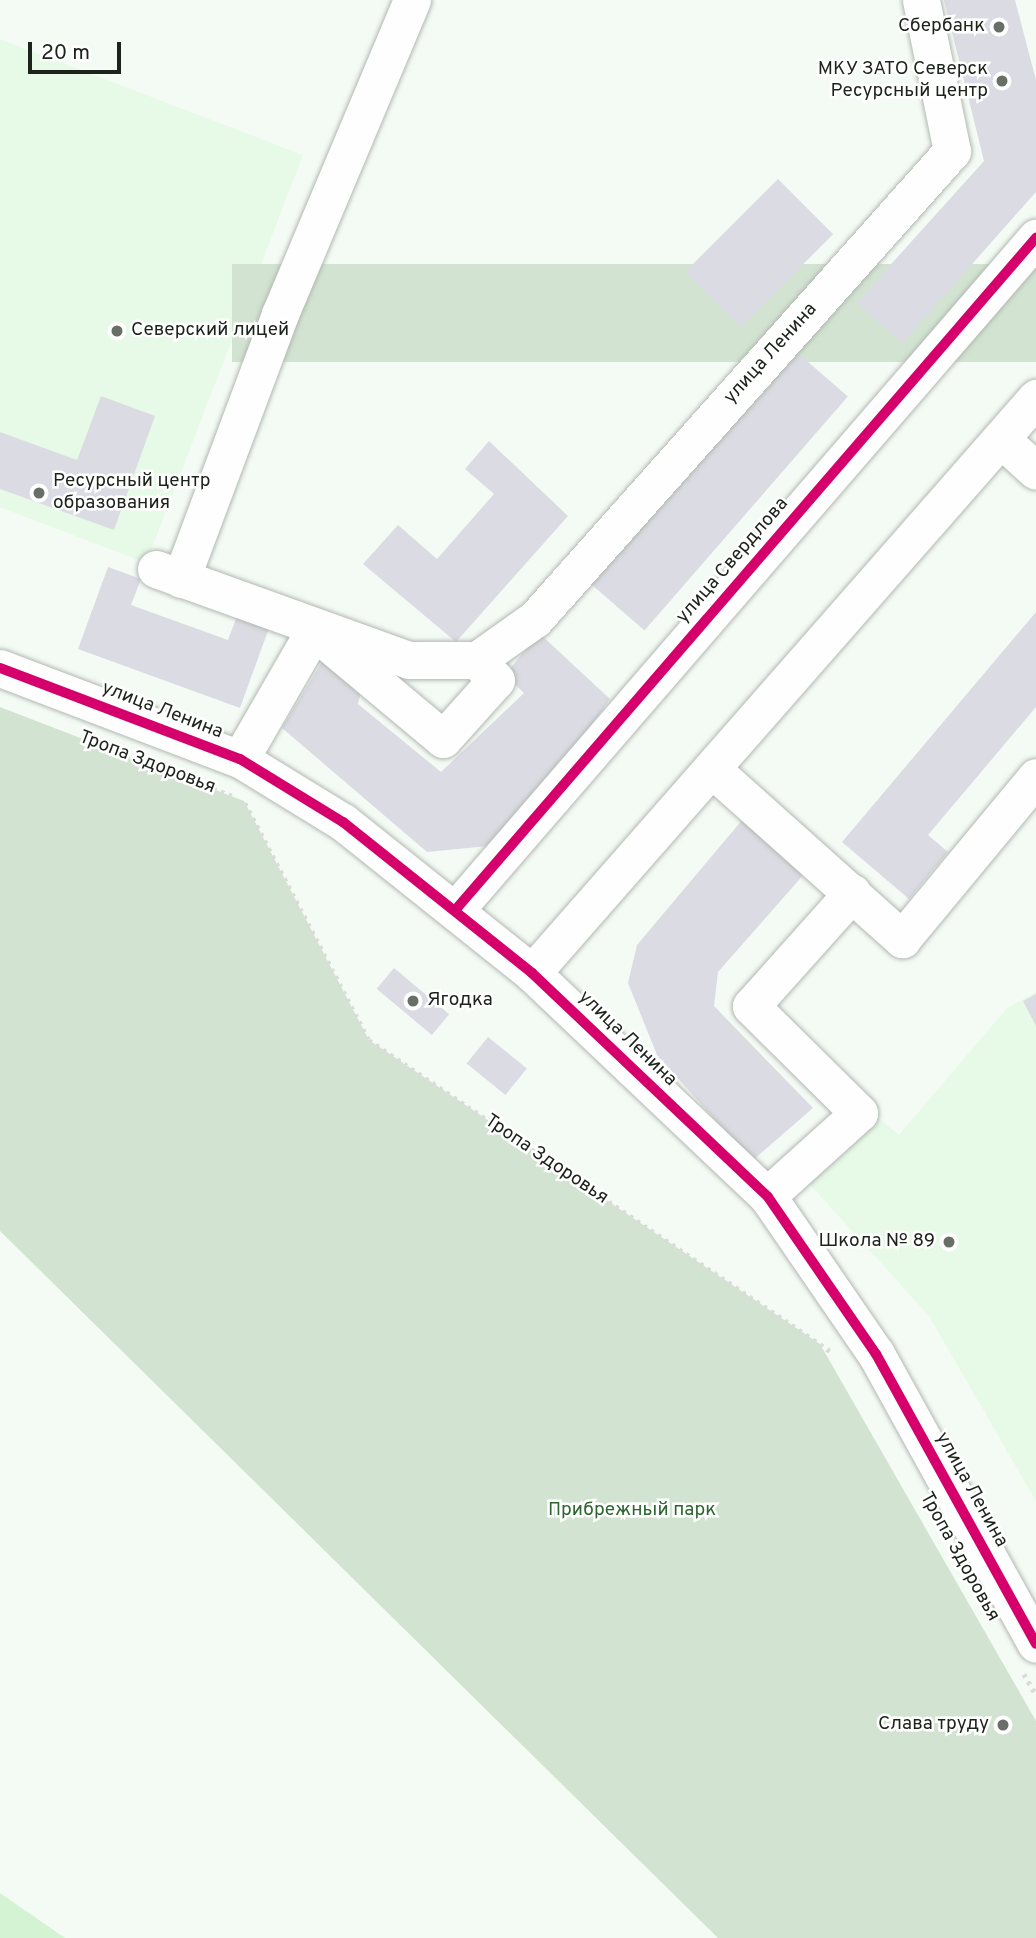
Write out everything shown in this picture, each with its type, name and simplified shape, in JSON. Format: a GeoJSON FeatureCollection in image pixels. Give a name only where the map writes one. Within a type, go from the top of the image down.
{"type":"FeatureCollection","features":[{"type":"Feature","properties":{"kind":"street"},"geometry":{"type":"LineString","coordinates":[[314,631],[443,739],[496,680],[477,660],[409,660],[314,631],[169,574],[412,0]]}},
{"type":"Feature","properties":{"kind":"street","name":"улица Ленина"},"geometry":{"type":"LineString","coordinates":[[477,660],[535,619],[952,151],[921,0]]}},
{"type":"Feature","properties":{"kind":"street","name":"улица Свердлова"},"geometry":{"type":"LineString","coordinates":[[457,908],[1036,238]]}},
{"type":"Feature","properties":{"kind":"street"},"geometry":{"type":"LineString","coordinates":[[532,973],[713,770],[1036,398]]}},
{"type":"Feature","properties":{"kind":"street"},"geometry":{"type":"LineString","coordinates":[[1001,439],[1036,471]]}},
{"type":"Feature","properties":{"kind":"street","name":"улица Ленина"},"geometry":{"type":"LineString","coordinates":[[240,759],[314,631]]}},
{"type":"Feature","properties":{"kind":"street","name":"улица Ленина"},"geometry":{"type":"LineString","coordinates":[[0,668],[240,759],[343,822],[457,908],[532,973],[767,1196],[876,1354],[1030,1637]]}},
{"type":"Feature","properties":{"kind":"street"},"geometry":{"type":"LineString","coordinates":[[713,770],[902,939],[1036,777]]}},
{"type":"Feature","properties":{"kind":"street"},"geometry":{"type":"LineString","coordinates":[[767,1196],[859,1112],[751,1006],[852,893]]}},
{"type":"Feature","properties":{"kind":"path"},"geometry":{"type":"LineString","coordinates":[[1030,1637],[1036,1695]]}},
{"type":"Feature","properties":{"kind":"shaded area","name":"Северский лицей"},"geometry":{"type":"Polygon","coordinates":[[[0,39],[303,155],[146,563],[0,507],[0,39]]]}},
{"type":"Feature","properties":{"kind":"shaded area","name":"Школа № 89"},"geometry":{"type":"Polygon","coordinates":[[[1036,992],[1036,1501],[929,1316],[796,1169],[864,1106],[899,1135],[1007,1008],[1036,992]]]}},
{"type":"Feature","properties":{"kind":"shaded area"},"geometry":{"type":"Polygon","coordinates":[[[0,1893],[65,1938],[0,1938],[0,1893]]]}},
{"type":"Feature","properties":{"kind":"green space"},"geometry":{"type":"Polygon","coordinates":[[[232,264],[1036,264],[1036,362],[232,362],[232,264]]]}},
{"type":"Feature","properties":{"kind":"green space","name":"Прибрежный парк"},"geometry":{"type":"Polygon","coordinates":[[[0,707],[244,801],[369,1040],[820,1344],[1036,1721],[1036,1938],[718,1938],[0,1231],[0,707]]]}},
{"type":"Feature","properties":{"kind":"building"},"geometry":{"type":"Polygon","coordinates":[[[944,0],[1015,0],[1036,80],[1036,192],[902,343],[856,303],[984,161],[944,0]]]}},
{"type":"Feature","properties":{"kind":"building"},"geometry":{"type":"Polygon","coordinates":[[[778,179],[833,234],[741,327],[685,272],[778,179]]]}},
{"type":"Feature","properties":{"kind":"building"},"geometry":{"type":"Polygon","coordinates":[[[792,348],[848,397],[644,631],[589,582],[792,348]]]}},
{"type":"Feature","properties":{"kind":"building"},"geometry":{"type":"Polygon","coordinates":[[[101,396],[155,416],[114,530],[0,489],[0,432],[77,460],[101,396]]]}},
{"type":"Feature","properties":{"kind":"building"},"geometry":{"type":"Polygon","coordinates":[[[489,441],[568,516],[456,642],[363,564],[398,525],[437,559],[494,494],[465,469],[489,441]]]}},
{"type":"Feature","properties":{"kind":"building"},"geometry":{"type":"Polygon","coordinates":[[[108,567],[141,579],[131,605],[228,640],[237,616],[269,628],[240,708],[78,649],[108,567]]]}},
{"type":"Feature","properties":{"kind":"building"},"geometry":{"type":"Polygon","coordinates":[[[1036,612],[1036,707],[928,835],[948,852],[909,899],[842,842],[1036,612]]]}},
{"type":"Feature","properties":{"kind":"building"},"geometry":{"type":"Polygon","coordinates":[[[539,633],[610,699],[509,844],[427,852],[282,728],[325,657],[363,684],[358,704],[441,772],[524,693],[505,675],[539,633]]]}},
{"type":"Feature","properties":{"kind":"building"},"geometry":{"type":"Polygon","coordinates":[[[743,819],[805,873],[718,972],[714,1006],[813,1108],[752,1161],[657,1055],[628,983],[637,945],[743,819]]]}},
{"type":"Feature","properties":{"kind":"building","name":"Ягодка"},"geometry":{"type":"Polygon","coordinates":[[[394,968],[449,1014],[432,1035],[377,989],[394,968]]]}},
{"type":"Feature","properties":{"kind":"building"},"geometry":{"type":"Polygon","coordinates":[[[1036,994],[1036,1026],[1023,1001],[1036,994]]]}},
{"type":"Feature","properties":{"kind":"building"},"geometry":{"type":"Polygon","coordinates":[[[488,1037],[527,1068],[505,1095],[467,1063],[488,1037]]]}},
{"type":"Feature","properties":{"kind":"cycle path"},"geometry":{"type":"LineString","coordinates":[[457,908],[1036,238]]}},
{"type":"Feature","properties":{"kind":"cycle path","name":"Тропа Здоровья"},"geometry":{"type":"LineString","coordinates":[[0,668],[240,759],[343,822],[532,973],[768,1197],[876,1354],[1036,1644]]}},
{"type":"Feature","properties":{"kind":"place","name":"Сбербанк"},"geometry":{"type":"Point","coordinates":[999,27]}},
{"type":"Feature","properties":{"kind":"place","name":"МКУ ЗАТО Северск Ресурсный центр"},"geometry":{"type":"Point","coordinates":[1002,81]}},
{"type":"Feature","properties":{"kind":"place","name":"Северский лицей"},"geometry":{"type":"Point","coordinates":[117,331]}},
{"type":"Feature","properties":{"kind":"place","name":"Ресурсный центр образования"},"geometry":{"type":"Point","coordinates":[39,493]}},
{"type":"Feature","properties":{"kind":"place","name":"Ягодка"},"geometry":{"type":"Point","coordinates":[413,1001]}},
{"type":"Feature","properties":{"kind":"place","name":"Школа № 89"},"geometry":{"type":"Point","coordinates":[949,1242]}},
{"type":"Feature","properties":{"kind":"place","name":"Слава труду"},"geometry":{"type":"Point","coordinates":[1003,1725]}}]}
